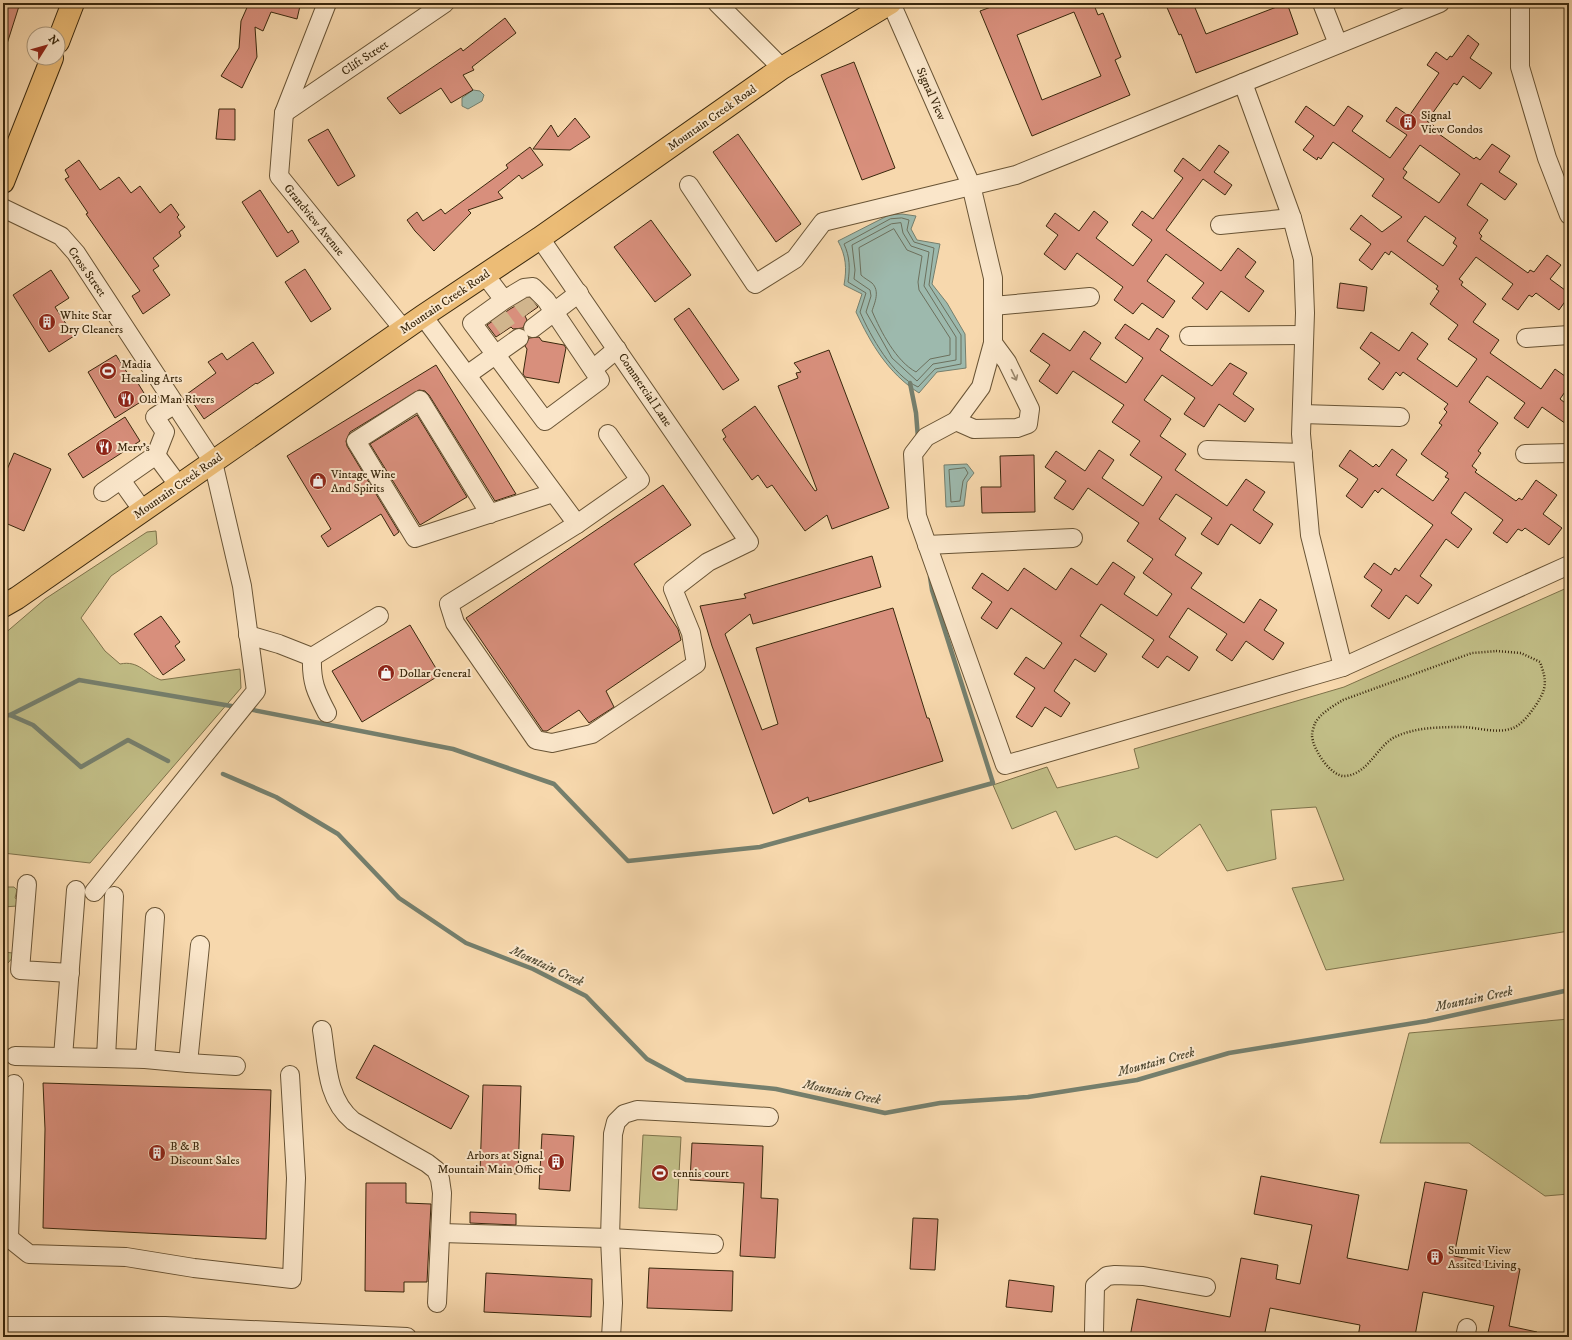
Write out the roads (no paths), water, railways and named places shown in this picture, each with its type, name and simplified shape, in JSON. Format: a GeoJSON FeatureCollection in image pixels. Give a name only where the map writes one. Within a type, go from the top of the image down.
{"type":"FeatureCollection","features":[{"type":"Feature","properties":{"kind":"main road"},"geometry":{"type":"LineString","coordinates":[[64,26],[73,3]]}},
{"type":"Feature","properties":{"kind":"main road","name":"Mountain Creek Road"},"geometry":{"type":"LineString","coordinates":[[8,605],[423,316],[540,238],[782,68],[890,3]]}},
{"type":"Feature","properties":{"kind":"main road"},"geometry":{"type":"LineString","coordinates":[[3,182],[49,66]]}},
{"type":"Feature","properties":{"kind":"street","name":"Grandview Avenue"},"geometry":{"type":"LineString","coordinates":[[327,3],[284,113],[279,176],[404,330]]}},
{"type":"Feature","properties":{"kind":"street","name":"Clift Street"},"geometry":{"type":"LineString","coordinates":[[284,113],[445,3]]}},
{"type":"Feature","properties":{"kind":"street"},"geometry":{"type":"LineString","coordinates":[[717,3],[782,68]]}},
{"type":"Feature","properties":{"kind":"street","name":"Signal View"},"geometry":{"type":"LineString","coordinates":[[890,3],[971,185],[993,278],[993,343],[981,387],[956,421]]}},
{"type":"Feature","properties":{"kind":"street"},"geometry":{"type":"LineString","coordinates":[[1322,3],[1338,44]]}},
{"type":"Feature","properties":{"kind":"street"},"geometry":{"type":"LineString","coordinates":[[689,185],[755,284],[795,259],[823,222],[1016,175],[1440,3]]}},
{"type":"Feature","properties":{"kind":"street"},"geometry":{"type":"LineString","coordinates":[[1520,3],[1520,67],[1547,158],[1569,215]]}},
{"type":"Feature","properties":{"kind":"street"},"geometry":{"type":"LineString","coordinates":[[1243,83],[1292,218],[1303,259],[1303,454],[1310,535],[1343,667]]}},
{"type":"Feature","properties":{"kind":"street","name":"Cross Street"},"geometry":{"type":"LineString","coordinates":[[3,208],[61,236],[76,252],[213,462]]}},
{"type":"Feature","properties":{"kind":"street"},"geometry":{"type":"LineString","coordinates":[[1220,225],[1292,218]]}},
{"type":"Feature","properties":{"kind":"street","name":"Commercial Lane"},"geometry":{"type":"LineString","coordinates":[[540,238],[749,542],[708,562],[673,589],[691,633],[696,664],[592,734],[552,744],[536,740],[455,623],[449,604],[577,524]]}},
{"type":"Feature","properties":{"kind":"street"},"geometry":{"type":"LineString","coordinates":[[485,275],[516,317]]}},
{"type":"Feature","properties":{"kind":"street"},"geometry":{"type":"LineString","coordinates":[[467,375],[496,355],[516,317],[524,288],[533,287],[546,300],[554,313],[600,380],[545,421],[496,355],[472,323],[516,317],[554,313],[579,293]]}},
{"type":"Feature","properties":{"kind":"street"},"geometry":{"type":"LineString","coordinates":[[993,306],[1090,297]]}},
{"type":"Feature","properties":{"kind":"street"},"geometry":{"type":"LineString","coordinates":[[423,316],[553,494],[577,524],[640,480],[608,434]]}},
{"type":"Feature","properties":{"kind":"street"},"geometry":{"type":"LineString","coordinates":[[1189,336],[1304,335]]}},
{"type":"Feature","properties":{"kind":"street"},"geometry":{"type":"LineString","coordinates":[[1526,338],[1569,335]]}},
{"type":"Feature","properties":{"kind":"street"},"geometry":{"type":"LineString","coordinates":[[993,343],[1007,362],[1030,408],[1028,424],[1017,428],[974,429],[956,421],[926,437],[912,454],[917,516],[1005,765],[1343,667],[1569,565]]}},
{"type":"Feature","properties":{"kind":"street"},"geometry":{"type":"LineString","coordinates":[[593,369],[617,349]]}},
{"type":"Feature","properties":{"kind":"street"},"geometry":{"type":"LineString","coordinates":[[490,514],[420,400],[356,441],[415,538],[553,494]]}},
{"type":"Feature","properties":{"kind":"street"},"geometry":{"type":"LineString","coordinates":[[103,492],[156,455],[165,432],[155,418],[175,404]]}},
{"type":"Feature","properties":{"kind":"street"},"geometry":{"type":"LineString","coordinates":[[1302,414],[1400,417]]}},
{"type":"Feature","properties":{"kind":"street"},"geometry":{"type":"LineString","coordinates":[[1207,450],[1303,454]]}},
{"type":"Feature","properties":{"kind":"street"},"geometry":{"type":"LineString","coordinates":[[1525,454],[1569,453]]}},
{"type":"Feature","properties":{"kind":"street"},"geometry":{"type":"LineString","coordinates":[[156,455],[179,486]]}},
{"type":"Feature","properties":{"kind":"street"},"geometry":{"type":"LineString","coordinates":[[94,892],[256,690],[242,586],[213,462]]}},
{"type":"Feature","properties":{"kind":"street"},"geometry":{"type":"LineString","coordinates":[[121,480],[143,511]]}},
{"type":"Feature","properties":{"kind":"street"},"geometry":{"type":"LineString","coordinates":[[927,545],[1073,538]]}},
{"type":"Feature","properties":{"kind":"street"},"geometry":{"type":"LineString","coordinates":[[312,657],[379,616]]}},
{"type":"Feature","properties":{"kind":"street"},"geometry":{"type":"LineString","coordinates":[[248,635],[279,644],[312,657]]}},
{"type":"Feature","properties":{"kind":"street"},"geometry":{"type":"LineString","coordinates":[[312,657],[311,674],[314,688],[327,713]]}},
{"type":"Feature","properties":{"kind":"street"},"geometry":{"type":"LineString","coordinates":[[26,884],[20,970],[70,973]]}},
{"type":"Feature","properties":{"kind":"street"},"geometry":{"type":"LineString","coordinates":[[63,1057],[76,890]]}},
{"type":"Feature","properties":{"kind":"street"},"geometry":{"type":"LineString","coordinates":[[106,1058],[114,896]]}},
{"type":"Feature","properties":{"kind":"street"},"geometry":{"type":"LineString","coordinates":[[145,1059],[155,917]]}},
{"type":"Feature","properties":{"kind":"street"},"geometry":{"type":"LineString","coordinates":[[188,1063],[200,945]]}},
{"type":"Feature","properties":{"kind":"street"},"geometry":{"type":"LineString","coordinates":[[322,1030],[332,1086],[335,1098],[342,1112],[353,1121],[427,1163],[436,1170],[440,1179],[442,1193],[437,1303]]}},
{"type":"Feature","properties":{"kind":"street"},"geometry":{"type":"LineString","coordinates":[[15,1056],[145,1059],[236,1066]]}},
{"type":"Feature","properties":{"kind":"street"},"geometry":{"type":"LineString","coordinates":[[14,1084],[6,1238],[29,1254],[126,1257],[194,1268],[292,1279],[296,1178],[290,1075]]}},
{"type":"Feature","properties":{"kind":"street"},"geometry":{"type":"LineString","coordinates":[[611,1337],[613,1303],[610,1238],[613,1134],[616,1122],[624,1114],[637,1110],[769,1118]]}},
{"type":"Feature","properties":{"kind":"street"},"geometry":{"type":"LineString","coordinates":[[441,1233],[610,1238],[714,1244]]}},
{"type":"Feature","properties":{"kind":"street"},"geometry":{"type":"LineString","coordinates":[[1095,1337],[1095,1286],[1107,1276],[1144,1276],[1206,1287]]}},
{"type":"Feature","properties":{"kind":"street"},"geometry":{"type":"LineString","coordinates":[[3,1326],[164,1326],[406,1337]]}},
{"type":"Feature","properties":{"kind":"water"},"geometry":{"type":"Polygon","coordinates":[[[473,90],[480,91],[484,95],[482,101],[468,109],[462,106],[462,98],[473,90]]]}},
{"type":"Feature","properties":{"kind":"water"},"geometry":{"type":"Polygon","coordinates":[[[902,214],[916,216],[911,229],[917,240],[940,244],[932,284],[947,303],[965,334],[966,368],[937,372],[919,393],[889,367],[868,335],[856,312],[862,294],[844,285],[845,262],[843,252],[838,241],[889,215],[902,214]]]}},
{"type":"Feature","properties":{"kind":"water"},"geometry":{"type":"Polygon","coordinates":[[[967,464],[974,473],[967,482],[964,506],[946,507],[944,465],[967,464]]]}},
{"type":"Feature","properties":{"kind":"waterway"},"geometry":{"type":"LineString","coordinates":[[910,383],[916,413],[918,438]]}},
{"type":"Feature","properties":{"kind":"waterway"},"geometry":{"type":"LineString","coordinates":[[248,709],[453,749],[554,784],[628,861],[760,847],[993,783],[932,590],[930,577]]}},
{"type":"Feature","properties":{"kind":"waterway"},"geometry":{"type":"LineString","coordinates":[[3,716],[10,715],[79,680],[237,707]]}},
{"type":"Feature","properties":{"kind":"waterway"},"geometry":{"type":"LineString","coordinates":[[10,715],[33,725],[81,767],[128,740],[168,761]]}},
{"type":"Feature","properties":{"kind":"waterway","name":"Mountain Creek"},"geometry":{"type":"LineString","coordinates":[[223,774],[276,797],[338,834],[399,898],[466,943],[533,969],[586,996],[647,1059],[686,1080],[776,1089],[885,1113],[940,1103],[1028,1097],[1137,1080],[1229,1053],[1427,1021],[1569,990]]}},
{"type":"Feature","properties":{"kind":"tunnel"},"geometry":{"type":"LineString","coordinates":[[520,299],[530,312]]}},
{"type":"Feature","properties":{"kind":"tunnel"},"geometry":{"type":"LineString","coordinates":[[497,314],[508,329]]}},
{"type":"Feature","properties":{"kind":"place","name":"Signal View Condos"},"geometry":{"type":"Point","coordinates":[1408,122]}},
{"type":"Feature","properties":{"kind":"place","name":"White Star Dry Cleaners"},"geometry":{"type":"Point","coordinates":[47,322]}},
{"type":"Feature","properties":{"kind":"place","name":"Madia Healing Arts"},"geometry":{"type":"Point","coordinates":[108,371]}},
{"type":"Feature","properties":{"kind":"place","name":"Old Man Rivers"},"geometry":{"type":"Point","coordinates":[126,399]}},
{"type":"Feature","properties":{"kind":"place","name":"Merv's"},"geometry":{"type":"Point","coordinates":[104,447]}},
{"type":"Feature","properties":{"kind":"place","name":"Vintage Wine And Spirits"},"geometry":{"type":"Point","coordinates":[318,481]}},
{"type":"Feature","properties":{"kind":"place","name":"Dollar General"},"geometry":{"type":"Point","coordinates":[386,673]}},
{"type":"Feature","properties":{"kind":"place","name":"B & B Discount Sales"},"geometry":{"type":"Point","coordinates":[157,1153]}},
{"type":"Feature","properties":{"kind":"place","name":"Arbors at Signal Mountain Main Office"},"geometry":{"type":"Point","coordinates":[556,1162]}},
{"type":"Feature","properties":{"kind":"place","name":"tennis court"},"geometry":{"type":"Point","coordinates":[660,1173]}},
{"type":"Feature","properties":{"kind":"place","name":"Summit View Assited Living"},"geometry":{"type":"Point","coordinates":[1435,1257]}}]}
